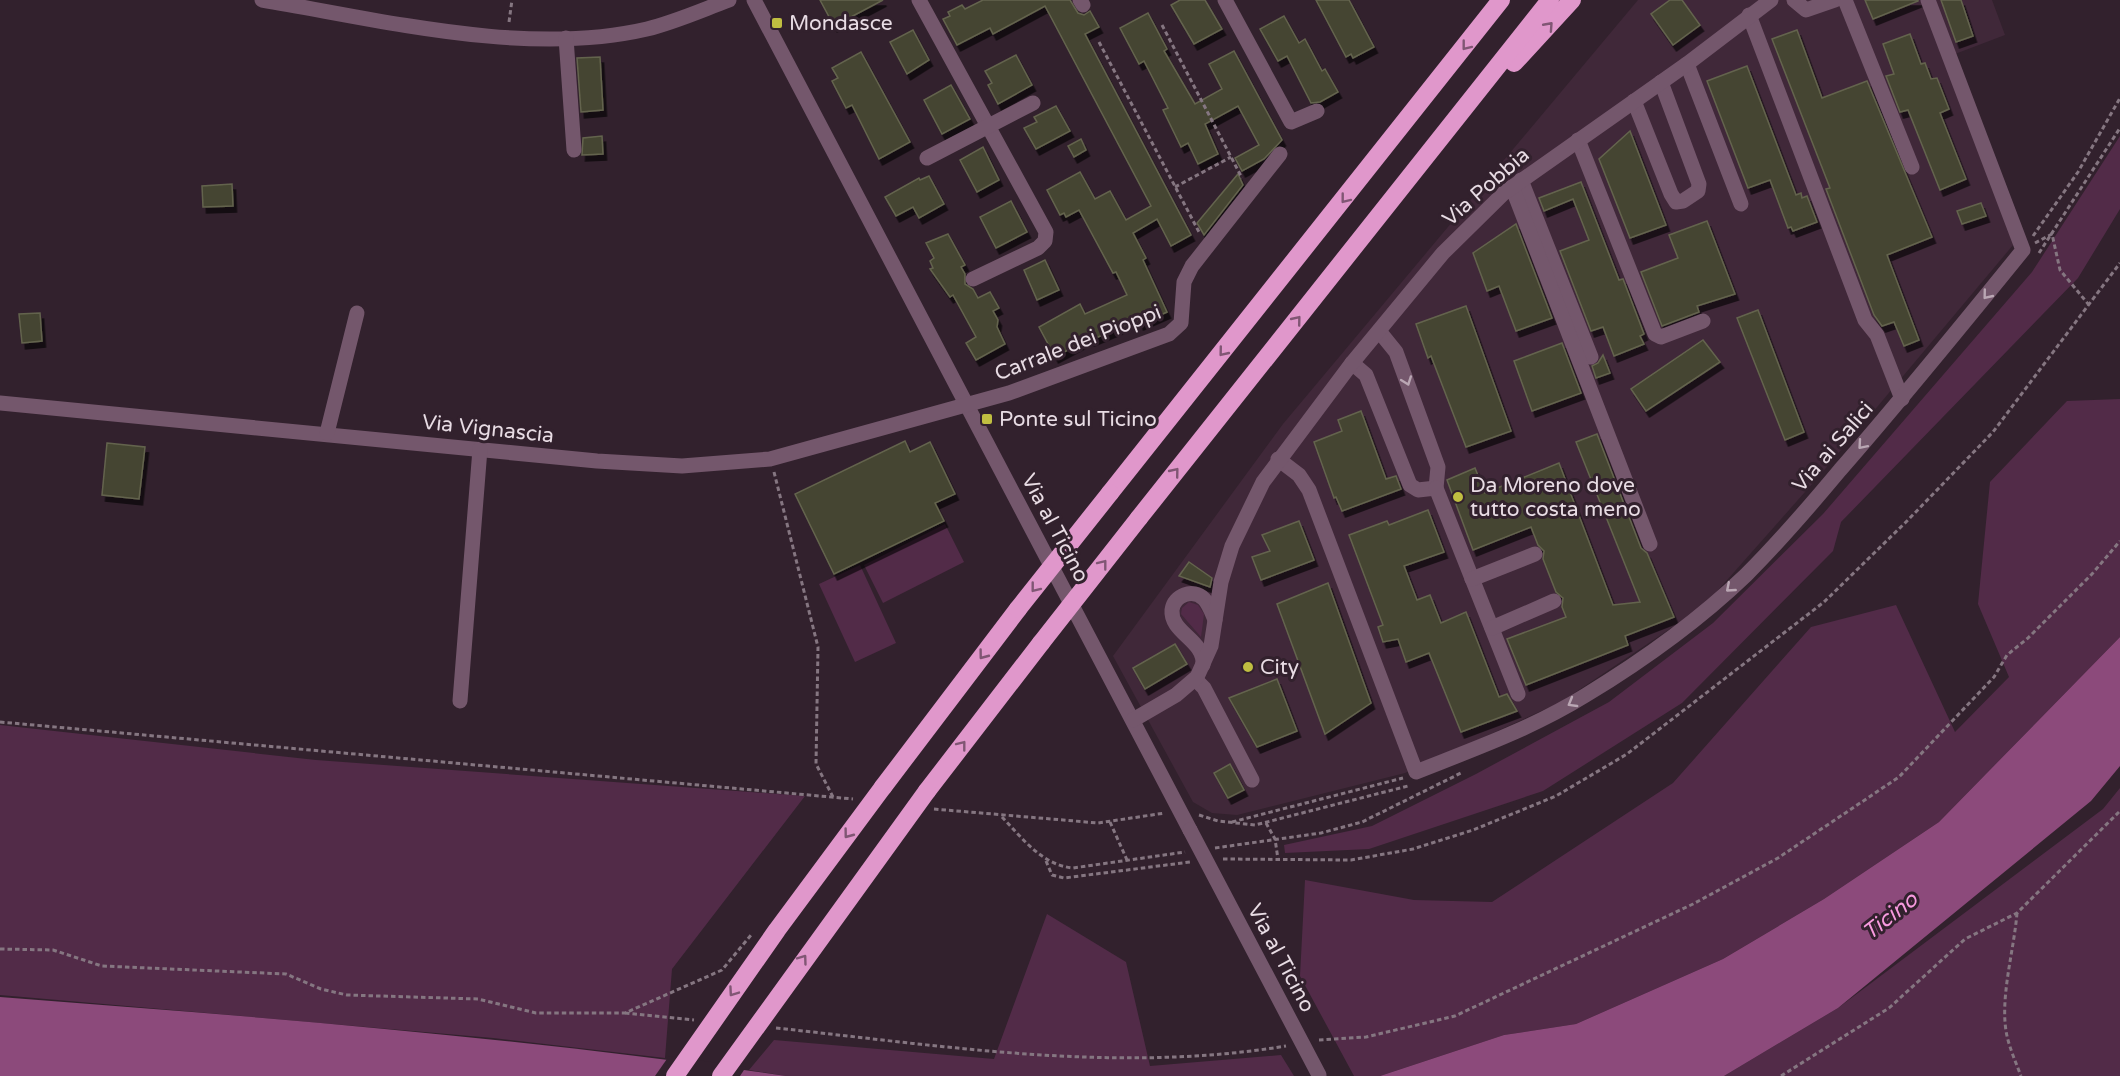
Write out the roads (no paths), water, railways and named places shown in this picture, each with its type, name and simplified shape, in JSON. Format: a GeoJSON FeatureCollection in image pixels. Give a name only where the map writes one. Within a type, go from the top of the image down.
{"type":"FeatureCollection","features":[{"type":"Feature","properties":{"kind":"highway"},"geometry":{"type":"LineString","coordinates":[[675,1076],[777,930],[882,787],[1018,609],[1501,0]]}},
{"type":"Feature","properties":{"kind":"highway"},"geometry":{"type":"LineString","coordinates":[[721,1076],[928,800],[1041,643],[1550,0]]}},
{"type":"Feature","properties":{"kind":"highway"},"geometry":{"type":"LineString","coordinates":[[1410,178],[1572,0]]}},
{"type":"Feature","properties":{"kind":"street"},"geometry":{"type":"LineString","coordinates":[[262,0],[504,38],[566,38],[645,30],[729,0]]}},
{"type":"Feature","properties":{"kind":"street","name":"Via al Ticino"},"geometry":{"type":"LineString","coordinates":[[754,0],[1319,1076]]}},
{"type":"Feature","properties":{"kind":"street"},"geometry":{"type":"LineString","coordinates":[[919,0],[987,127],[1044,226],[1046,237],[1038,248],[973,279]]}},
{"type":"Feature","properties":{"kind":"street"},"geometry":{"type":"LineString","coordinates":[[1225,0],[1291,122],[1317,111]]}},
{"type":"Feature","properties":{"kind":"street","name":"Via Pobbia"},"geometry":{"type":"LineString","coordinates":[[1199,673],[1210,646],[1225,565],[1239,526],[1278,459],[1352,363],[1462,232],[1517,183],[1687,64],[1771,0]]}},
{"type":"Feature","properties":{"kind":"street"},"geometry":{"type":"LineString","coordinates":[[1794,0],[1806,10],[1835,0]]}},
{"type":"Feature","properties":{"kind":"street"},"geometry":{"type":"LineString","coordinates":[[1845,0],[1912,167]]}},
{"type":"Feature","properties":{"kind":"street","name":"Via ai Salici"},"geometry":{"type":"LineString","coordinates":[[1278,459],[1299,475],[1309,490],[1416,778],[1550,715],[1595,689],[1671,637],[1744,576],[1778,541],[2030,253],[1928,0]]}},
{"type":"Feature","properties":{"kind":"street"},"geometry":{"type":"LineString","coordinates":[[1749,15],[1865,320],[1877,335],[1902,399]]}},
{"type":"Feature","properties":{"kind":"street"},"geometry":{"type":"LineString","coordinates":[[566,38],[574,150]]}},
{"type":"Feature","properties":{"kind":"street"},"geometry":{"type":"LineString","coordinates":[[1687,64],[1742,204]]}},
{"type":"Feature","properties":{"kind":"street"},"geometry":{"type":"LineString","coordinates":[[1634,101],[1671,194],[1676,202],[1683,201],[1698,191],[1699,184],[1661,82]]}},
{"type":"Feature","properties":{"kind":"street"},"geometry":{"type":"LineString","coordinates":[[927,158],[1033,103]]}},
{"type":"Feature","properties":{"kind":"street"},"geometry":{"type":"LineString","coordinates":[[1578,140],[1654,334],[1661,336],[1703,321]]}},
{"type":"Feature","properties":{"kind":"street","name":"Carrale dei Pioppi"},"geometry":{"type":"LineString","coordinates":[[966,406],[1175,330],[1181,323],[1184,282],[1207,247],[1280,154]]}},
{"type":"Feature","properties":{"kind":"street"},"geometry":{"type":"LineString","coordinates":[[1517,183],[1591,357]]}},
{"type":"Feature","properties":{"kind":"street"},"geometry":{"type":"LineString","coordinates":[[1517,183],[1650,544]]}},
{"type":"Feature","properties":{"kind":"street"},"geometry":{"type":"LineString","coordinates":[[327,433],[357,313]]}},
{"type":"Feature","properties":{"kind":"street"},"geometry":{"type":"LineString","coordinates":[[1379,331],[1396,352],[1438,467],[1436,488],[1518,694]]}},
{"type":"Feature","properties":{"kind":"street"},"geometry":{"type":"LineString","coordinates":[[1352,363],[1366,375],[1410,485],[1418,490],[1436,488]]}},
{"type":"Feature","properties":{"kind":"street","name":"Via Vignascia"},"geometry":{"type":"LineString","coordinates":[[0,403],[597,461],[682,466],[770,459],[966,406]]}},
{"type":"Feature","properties":{"kind":"street"},"geometry":{"type":"LineString","coordinates":[[460,701],[480,449]]}},
{"type":"Feature","properties":{"kind":"street"},"geometry":{"type":"LineString","coordinates":[[1472,579],[1535,554]]}},
{"type":"Feature","properties":{"kind":"street"},"geometry":{"type":"LineString","coordinates":[[1215,620],[1207,602],[1198,595],[1186,594],[1180,597],[1173,607],[1174,620],[1201,650],[1199,673],[1204,688],[1252,780]]}},
{"type":"Feature","properties":{"kind":"street"},"geometry":{"type":"LineString","coordinates":[[1492,628],[1554,601]]}},
{"type":"Feature","properties":{"kind":"street"},"geometry":{"type":"LineString","coordinates":[[1133,720],[1176,695],[1199,673]]}},
{"type":"Feature","properties":{"kind":"water","name":"Ticino"},"geometry":{"type":"Polygon","coordinates":[[[2120,637],[2120,766],[2091,801],[1838,1008],[1724,1076],[1380,1076],[1504,1035],[1576,1024],[1723,959],[1824,899],[1939,822],[2120,637]]]}},
{"type":"Feature","properties":{"kind":"water"},"geometry":{"type":"Polygon","coordinates":[[[0,997],[492,1040],[590,1050],[786,1076],[0,1076],[0,997]]]}},
{"type":"Feature","properties":{"kind":"place","name":"Mondasce"},"geometry":{"type":"Point","coordinates":[777,23]}},
{"type":"Feature","properties":{"kind":"place","name":"Ponte sul Ticino"},"geometry":{"type":"Point","coordinates":[987,419]}},
{"type":"Feature","properties":{"kind":"place","name":"Da Moreno dove tutto costa meno"},"geometry":{"type":"Point","coordinates":[1458,497]}},
{"type":"Feature","properties":{"kind":"place","name":"City"},"geometry":{"type":"Point","coordinates":[1248,667]}}]}
